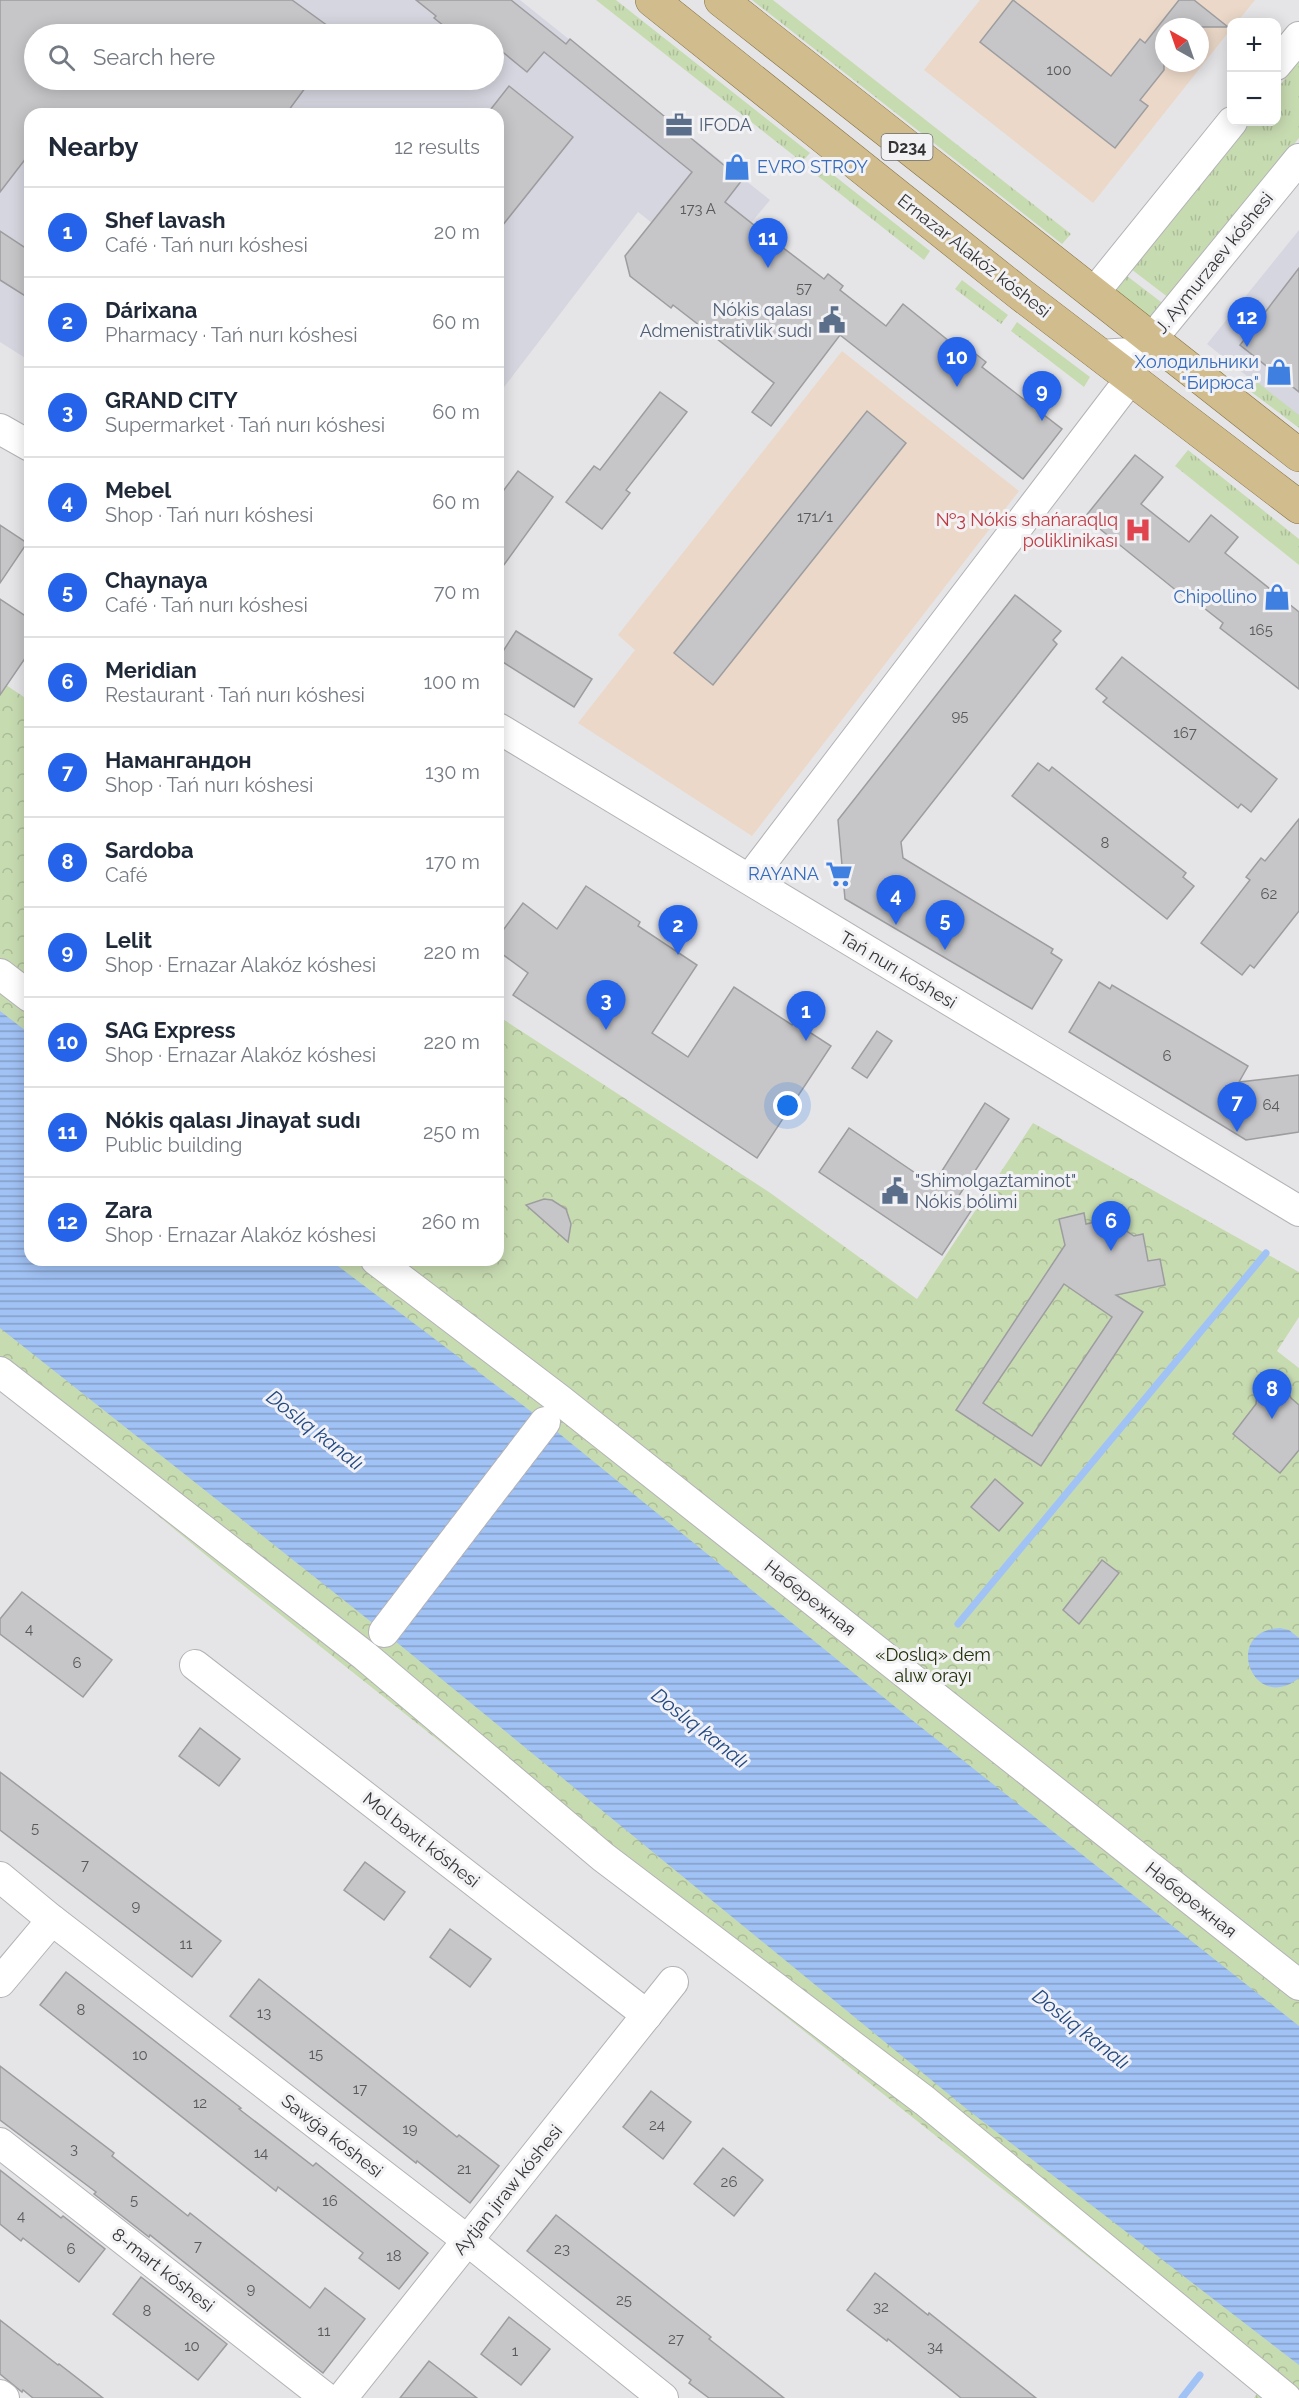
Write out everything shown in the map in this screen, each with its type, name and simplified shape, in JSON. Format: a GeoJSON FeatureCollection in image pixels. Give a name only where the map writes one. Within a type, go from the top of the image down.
{"type":"FeatureCollection","features":[{"type":"Feature","properties":{"kind":"main road","name":"Ernazar Alakóz kóshesi"},"geometry":{"type":"LineString","coordinates":[[652,0],[690,14],[969,253],[1299,507]]}},
{"type":"Feature","properties":{"kind":"main road","name":"D234"},"geometry":{"type":"LineString","coordinates":[[721,0],[1299,455]]}},
{"type":"Feature","properties":{"kind":"main road"},"geometry":{"type":"LineString","coordinates":[[1142,386],[1150,385],[1150,375],[1158,365],[1180,362]]}},
{"type":"Feature","properties":{"kind":"street"},"geometry":{"type":"LineString","coordinates":[[1281,59],[1299,37]]}},
{"type":"Feature","properties":{"kind":"street"},"geometry":{"type":"LineString","coordinates":[[1093,294],[1229,126]]}},
{"type":"Feature","properties":{"kind":"street","name":"J. Aymurzaev kóshesi"},"geometry":{"type":"LineString","coordinates":[[1151,340],[1299,159]]}},
{"type":"Feature","properties":{"kind":"street"},"geometry":{"type":"LineString","coordinates":[[1101,356],[1131,353],[1151,340]]}},
{"type":"Feature","properties":{"kind":"street"},"geometry":{"type":"LineString","coordinates":[[750,878],[1142,386]]}},
{"type":"Feature","properties":{"kind":"street"},"geometry":{"type":"LineString","coordinates":[[0,429],[24,443]]}},
{"type":"Feature","properties":{"kind":"street","name":"Tań nurı kóshesi"},"geometry":{"type":"LineString","coordinates":[[504,732],[1299,1211]]}},
{"type":"Feature","properties":{"kind":"street"},"geometry":{"type":"LineString","coordinates":[[0,974],[24,992]]}},
{"type":"Feature","properties":{"kind":"street","name":"Набережная"},"geometry":{"type":"LineString","coordinates":[[383,1266],[578,1415],[1299,1985]]}},
{"type":"Feature","properties":{"kind":"street"},"geometry":{"type":"LineString","coordinates":[[0,1372],[365,1656],[603,1857],[925,2101],[1286,2398]]}},
{"type":"Feature","properties":{"kind":"street"},"geometry":{"type":"LineString","coordinates":[[384,1632],[545,1422]]}},
{"type":"Feature","properties":{"kind":"street","name":"Mol baxıt kóshesi"},"geometry":{"type":"LineString","coordinates":[[195,1665],[647,2015]]}},
{"type":"Feature","properties":{"kind":"street","name":"Sawǵa kóshesi"},"geometry":{"type":"LineString","coordinates":[[0,1877],[52,1920],[467,2240],[654,2396]]}},
{"type":"Feature","properties":{"kind":"street"},"geometry":{"type":"LineString","coordinates":[[0,1982],[52,1920]]}},
{"type":"Feature","properties":{"kind":"street","name":"Aytjan jıraw kóshesi"},"geometry":{"type":"LineString","coordinates":[[342,2398],[674,1982]]}},
{"type":"Feature","properties":{"kind":"street","name":"8-mart kóshesi"},"geometry":{"type":"LineString","coordinates":[[0,2143],[326,2398]]}},
{"type":"Feature","properties":{"kind":"street"},"geometry":{"type":"LineString","coordinates":[[0,2395],[4,2398]]}},
{"type":"Feature","properties":{"kind":"shaded area"},"geometry":{"type":"Polygon","coordinates":[[[0,0],[520,0],[770,200],[712,270],[638,212],[504,387],[504,108],[24,108],[24,357],[0,342],[0,0]]]}},
{"type":"Feature","properties":{"kind":"shaded area"},"geometry":{"type":"Polygon","coordinates":[[[980,0],[1255,0],[1240,18],[1227,18],[1227,34],[1209,57],[1209,18],[1155,18],[1155,72],[1197,72],[1093,203],[924,70],[980,0]]]}},
{"type":"Feature","properties":{"kind":"shaded area"},"geometry":{"type":"Polygon","coordinates":[[[1299,230],[1299,418],[1207,344],[1299,230]]]}},
{"type":"Feature","properties":{"kind":"shaded area"},"geometry":{"type":"Polygon","coordinates":[[[842,351],[1019,491],[752,836],[578,723],[635,650],[618,635],[842,351]]]}},
{"type":"Feature","properties":{"kind":"green space"},"geometry":{"type":"Polygon","coordinates":[[[596,0],[616,0],[810,153],[802,162],[596,0]]]}},
{"type":"Feature","properties":{"kind":"green space"},"geometry":{"type":"Polygon","coordinates":[[[752,0],[773,0],[1071,234],[1062,244],[752,0]]]}},
{"type":"Feature","properties":{"kind":"green space"},"geometry":{"type":"Polygon","coordinates":[[[1299,61],[1299,138],[1169,298],[1131,269],[1247,126],[1281,126],[1281,84],[1299,61]]]}},
{"type":"Feature","properties":{"kind":"green space"},"geometry":{"type":"Polygon","coordinates":[[[822,166],[930,251],[924,260],[815,174],[822,166]]]}},
{"type":"Feature","properties":{"kind":"green space"},"geometry":{"type":"Polygon","coordinates":[[[1127,276],[1165,305],[1153,317],[1146,318],[1119,294],[1117,289],[1127,276]]]}},
{"type":"Feature","properties":{"kind":"green space"},"geometry":{"type":"Polygon","coordinates":[[[962,280],[1008,315],[1001,324],[955,289],[962,280]]]}},
{"type":"Feature","properties":{"kind":"green space"},"geometry":{"type":"Polygon","coordinates":[[[1017,322],[1090,377],[1084,387],[1011,331],[1017,322]]]}},
{"type":"Feature","properties":{"kind":"green space"},"geometry":{"type":"Polygon","coordinates":[[[1257,382],[1299,415],[1299,428],[1250,391],[1257,382]]]}},
{"type":"Feature","properties":{"kind":"green space"},"geometry":{"type":"Polygon","coordinates":[[[1188,450],[1299,539],[1299,565],[1175,466],[1188,450]]]}},
{"type":"Feature","properties":{"kind":"green space","name":"«Doslıq» dem alıw orayı"},"geometry":{"type":"Polygon","coordinates":[[[0,681],[24,697],[24,1266],[504,1266],[504,1020],[769,1192],[917,1299],[1033,1123],[1299,1272],[1299,1317],[1277,1351],[1299,1368],[1299,2398],[1254,2398],[1258,2392],[219,1566],[0,1385],[0,681]]]}},
{"type":"Feature","properties":{"kind":"water","name":"Doslıq kanalı"},"geometry":{"type":"Polygon","coordinates":[[[0,1011],[24,1029],[24,1266],[338,1266],[545,1422],[893,1705],[1299,2026],[1299,2365],[968,2110],[389,1636],[0,1328],[0,1011]]]}},
{"type":"Feature","properties":{"kind":"water"},"geometry":{"type":"Polygon","coordinates":[[[1280,1628],[1289,1630],[1299,1638],[1299,1678],[1283,1687],[1268,1686],[1257,1679],[1250,1668],[1248,1655],[1252,1642],[1262,1633],[1280,1628]]]}},
{"type":"Feature","properties":{"kind":"building"},"geometry":{"type":"Polygon","coordinates":[[[0,0],[292,0],[325,24],[24,24],[24,90],[304,90],[290,108],[24,108],[24,161],[0,192],[0,0]]]}},
{"type":"Feature","properties":{"kind":"building"},"geometry":{"type":"Polygon","coordinates":[[[416,0],[511,0],[566,44],[570,39],[742,180],[725,202],[769,237],[824,279],[828,274],[843,286],[840,290],[886,326],[903,304],[954,345],[958,340],[986,362],[982,367],[1062,429],[1023,479],[840,335],[771,426],[752,412],[774,383],[673,305],[671,308],[630,276],[625,256],[692,172],[544,52],[527,72],[504,53],[504,24],[442,24],[434,18],[436,16],[416,0]]]}},
{"type":"Feature","properties":{"kind":"building"},"geometry":{"type":"Polygon","coordinates":[[[1013,0],[1111,76],[1140,39],[1145,43],[1155,30],[1155,72],[1162,72],[1140,100],[1148,106],[1115,148],[980,42],[1013,0]]]}},
{"type":"Feature","properties":{"kind":"building"},"geometry":{"type":"Polygon","coordinates":[[[1179,0],[1194,0],[1227,27],[1209,27],[1209,18],[1165,18],[1179,0]]]}},
{"type":"Feature","properties":{"kind":"building"},"geometry":{"type":"Polygon","coordinates":[[[509,86],[573,137],[504,223],[504,108],[492,108],[509,86]]]}},
{"type":"Feature","properties":{"kind":"building"},"geometry":{"type":"Polygon","coordinates":[[[0,231],[24,247],[24,295],[0,280],[0,231]]]}},
{"type":"Feature","properties":{"kind":"building"},"geometry":{"type":"Polygon","coordinates":[[[1299,268],[1299,392],[1240,345],[1299,268]]]}},
{"type":"Feature","properties":{"kind":"building"},"geometry":{"type":"Polygon","coordinates":[[[660,392],[687,412],[626,490],[630,493],[602,529],[566,502],[594,466],[600,470],[660,392]]]}},
{"type":"Feature","properties":{"kind":"building"},"geometry":{"type":"Polygon","coordinates":[[[867,411],[906,443],[713,685],[674,653],[867,411]]]}},
{"type":"Feature","properties":{"kind":"building"},"geometry":{"type":"Polygon","coordinates":[[[1135,455],[1163,477],[1141,504],[1189,542],[1211,515],[1238,537],[1225,553],[1299,612],[1299,689],[1220,628],[1223,623],[1190,597],[1188,600],[1085,517],[1135,455]]]}},
{"type":"Feature","properties":{"kind":"building"},"geometry":{"type":"Polygon","coordinates":[[[518,471],[553,497],[504,565],[504,490],[518,471]]]}},
{"type":"Feature","properties":{"kind":"building"},"geometry":{"type":"Polygon","coordinates":[[[0,525],[24,541],[24,547],[0,583],[0,525]]]}},
{"type":"Feature","properties":{"kind":"building"},"geometry":{"type":"Polygon","coordinates":[[[1015,595],[1061,631],[1053,640],[1057,644],[901,842],[903,858],[1053,949],[1051,953],[1062,960],[1032,1009],[845,899],[838,820],[1015,595]]]}},
{"type":"Feature","properties":{"kind":"building"},"geometry":{"type":"Polygon","coordinates":[[[0,599],[24,615],[24,660],[0,695],[0,599]]]}},
{"type":"Feature","properties":{"kind":"building"},"geometry":{"type":"Polygon","coordinates":[[[516,631],[592,679],[574,707],[504,663],[504,650],[516,631]]]}},
{"type":"Feature","properties":{"kind":"building"},"geometry":{"type":"Polygon","coordinates":[[[1122,657],[1277,779],[1251,812],[1241,804],[1238,808],[1103,702],[1107,698],[1096,689],[1122,657]]]}},
{"type":"Feature","properties":{"kind":"building"},"geometry":{"type":"Polygon","coordinates":[[[1038,763],[1049,771],[1052,767],[1186,873],[1183,877],[1194,886],[1167,919],[1012,796],[1038,763]]]}},
{"type":"Feature","properties":{"kind":"building"},"geometry":{"type":"Polygon","coordinates":[[[1299,819],[1299,911],[1254,968],[1250,965],[1242,975],[1201,943],[1250,880],[1246,877],[1261,858],[1265,861],[1299,819]]]}},
{"type":"Feature","properties":{"kind":"building"},"geometry":{"type":"Polygon","coordinates":[[[586,886],[640,922],[638,926],[697,965],[652,1033],[688,1057],[734,987],[792,1025],[794,1022],[831,1046],[757,1158],[513,995],[528,973],[504,955],[504,929],[523,903],[557,929],[586,886]]]}},
{"type":"Feature","properties":{"kind":"building"},"geometry":{"type":"Polygon","coordinates":[[[1099,982],[1110,989],[1112,985],[1248,1066],[1239,1082],[1299,1075],[1299,1132],[1246,1140],[1069,1032],[1099,982]]]}},
{"type":"Feature","properties":{"kind":"building"},"geometry":{"type":"Polygon","coordinates":[[[877,1031],[892,1041],[867,1078],[852,1068],[877,1031]]]}},
{"type":"Feature","properties":{"kind":"building","name":"\"Shimolgaztaminot\" Nókis bólimi"},"geometry":{"type":"Polygon","coordinates":[[[985,1103],[1009,1119],[956,1200],[971,1211],[942,1255],[819,1172],[849,1128],[933,1185],[985,1103]]]}},
{"type":"Feature","properties":{"kind":"building"},"geometry":{"type":"Polygon","coordinates":[[[544,1199],[552,1200],[566,1209],[571,1224],[568,1242],[526,1205],[544,1199]]]}},
{"type":"Feature","properties":{"kind":"building"},"geometry":{"type":"Polygon","coordinates":[[[1084,1213],[1086,1224],[1117,1217],[1119,1226],[1134,1236],[1143,1234],[1148,1261],[1160,1259],[1165,1285],[1116,1295],[1143,1312],[1041,1466],[956,1410],[1065,1245],[1059,1219],[1084,1213]],[[1064,1284],[983,1403],[1032,1436],[1112,1317],[1064,1284]]]}},
{"type":"Feature","properties":{"kind":"building"},"geometry":{"type":"Polygon","coordinates":[[[1283,1381],[1291,1398],[1299,1405],[1299,1450],[1280,1473],[1233,1434],[1256,1404],[1257,1394],[1265,1384],[1283,1381]]]}},
{"type":"Feature","properties":{"kind":"building"},"geometry":{"type":"Polygon","coordinates":[[[995,1479],[1023,1503],[999,1531],[971,1507],[995,1479]]]}},
{"type":"Feature","properties":{"kind":"building"},"geometry":{"type":"Polygon","coordinates":[[[1102,1560],[1119,1573],[1079,1624],[1063,1610],[1102,1560]]]}},
{"type":"Feature","properties":{"kind":"building"},"geometry":{"type":"Polygon","coordinates":[[[22,1592],[112,1660],[83,1697],[0,1634],[0,1619],[22,1592]]]}},
{"type":"Feature","properties":{"kind":"building"},"geometry":{"type":"Polygon","coordinates":[[[200,1728],[240,1759],[219,1786],[179,1756],[200,1728]]]}},
{"type":"Feature","properties":{"kind":"building"},"geometry":{"type":"Polygon","coordinates":[[[0,1772],[221,1941],[192,1977],[0,1830],[0,1772]]]}},
{"type":"Feature","properties":{"kind":"building"},"geometry":{"type":"Polygon","coordinates":[[[365,1862],[405,1892],[384,1920],[344,1890],[365,1862]]]}},
{"type":"Feature","properties":{"kind":"building"},"geometry":{"type":"Polygon","coordinates":[[[450,1929],[491,1959],[470,1987],[430,1957],[450,1929]]]}},
{"type":"Feature","properties":{"kind":"building"},"geometry":{"type":"Polygon","coordinates":[[[66,1972],[313,2166],[316,2163],[428,2253],[399,2289],[359,2258],[363,2253],[278,2187],[276,2191],[40,2005],[66,1972]]]}},
{"type":"Feature","properties":{"kind":"building"},"geometry":{"type":"Polygon","coordinates":[[[259,1979],[457,2137],[459,2135],[499,2166],[470,2203],[230,2016],[259,1979]]]}},
{"type":"Feature","properties":{"kind":"building"},"geometry":{"type":"Polygon","coordinates":[[[0,2066],[114,2153],[112,2156],[188,2216],[190,2213],[310,2308],[325,2288],[365,2319],[323,2373],[150,2235],[149,2237],[94,2194],[96,2192],[0,2120],[0,2066]]]}},
{"type":"Feature","properties":{"kind":"building"},"geometry":{"type":"Polygon","coordinates":[[[651,2091],[691,2122],[663,2159],[623,2127],[651,2091]]]}},
{"type":"Feature","properties":{"kind":"building"},"geometry":{"type":"Polygon","coordinates":[[[723,2148],[763,2180],[734,2216],[694,2184],[723,2148]]]}},
{"type":"Feature","properties":{"kind":"building"},"geometry":{"type":"Polygon","coordinates":[[[0,2170],[105,2249],[79,2282],[23,2238],[21,2241],[0,2224],[0,2170]]]}},
{"type":"Feature","properties":{"kind":"building"},"geometry":{"type":"Polygon","coordinates":[[[556,2215],[711,2337],[709,2339],[784,2398],[709,2398],[689,2383],[691,2380],[527,2251],[556,2215]]]}},
{"type":"Feature","properties":{"kind":"building"},"geometry":{"type":"Polygon","coordinates":[[[875,2273],[1036,2398],[961,2398],[888,2339],[887,2341],[847,2310],[875,2273]]]}},
{"type":"Feature","properties":{"kind":"building"},"geometry":{"type":"Polygon","coordinates":[[[141,2277],[227,2344],[198,2380],[113,2314],[141,2277]]]}},
{"type":"Feature","properties":{"kind":"building"},"geometry":{"type":"Polygon","coordinates":[[[509,2317],[550,2349],[521,2385],[481,2354],[509,2317]]]}},
{"type":"Feature","properties":{"kind":"building"},"geometry":{"type":"Polygon","coordinates":[[[0,2320],[103,2398],[33,2398],[23,2390],[22,2392],[0,2374],[0,2320]]]}},
{"type":"Feature","properties":{"kind":"building"},"geometry":{"type":"Polygon","coordinates":[[[429,2361],[477,2398],[400,2398],[429,2361]]]}},
{"type":"Feature","properties":{"kind":"waterway"},"geometry":{"type":"LineString","coordinates":[[958,1624],[1266,1253]]}},
{"type":"Feature","properties":{"kind":"waterway"},"geometry":{"type":"LineString","coordinates":[[1182,2398],[1200,2375]]}},
{"type":"Feature","properties":{"kind":"place","name":"IFODA"},"geometry":{"type":"Point","coordinates":[679,125]}},
{"type":"Feature","properties":{"kind":"place","name":"EVRO STROY"},"geometry":{"type":"Point","coordinates":[737,167]}},
{"type":"Feature","properties":{"kind":"place","name":"Nókis qalası Jinayat sudı"},"geometry":{"type":"Point","coordinates":[768,268]}},
{"type":"Feature","properties":{"kind":"place","name":"Nókis qalası Admenistrativlik sudı"},"geometry":{"type":"Point","coordinates":[832,320]}},
{"type":"Feature","properties":{"kind":"place","name":"Zara"},"geometry":{"type":"Point","coordinates":[1247,347]}},
{"type":"Feature","properties":{"kind":"place","name":"Холодильники \"Бирюса\""},"geometry":{"type":"Point","coordinates":[1279,372]}},
{"type":"Feature","properties":{"kind":"place","name":"SAG Express"},"geometry":{"type":"Point","coordinates":[957,387]}},
{"type":"Feature","properties":{"kind":"place","name":"Lelit"},"geometry":{"type":"Point","coordinates":[1042,421]}},
{"type":"Feature","properties":{"kind":"place","name":"№3 Nókis shańaraqlıq poliklinikası"},"geometry":{"type":"Point","coordinates":[1138,530]}},
{"type":"Feature","properties":{"kind":"place","name":"Chipollino"},"geometry":{"type":"Point","coordinates":[1277,597]}},
{"type":"Feature","properties":{"kind":"place","name":"RAYANA"},"geometry":{"type":"Point","coordinates":[839,874]}},
{"type":"Feature","properties":{"kind":"place","name":"Mebel"},"geometry":{"type":"Point","coordinates":[896,925]}},
{"type":"Feature","properties":{"kind":"place","name":"Chaynaya"},"geometry":{"type":"Point","coordinates":[945,950]}},
{"type":"Feature","properties":{"kind":"place","name":"Dárixana"},"geometry":{"type":"Point","coordinates":[678,955]}},
{"type":"Feature","properties":{"kind":"place","name":"GRAND CITY"},"geometry":{"type":"Point","coordinates":[606,1030]}},
{"type":"Feature","properties":{"kind":"place","name":"Shef lavash"},"geometry":{"type":"Point","coordinates":[806,1041]}},
{"type":"Feature","properties":{"kind":"place","name":"Намангандон"},"geometry":{"type":"Point","coordinates":[1237,1132]}},
{"type":"Feature","properties":{"kind":"place","name":"\"Shimolgaztaminot\" Nókis bólimi"},"geometry":{"type":"Point","coordinates":[895,1191]}},
{"type":"Feature","properties":{"kind":"place","name":"Meridian"},"geometry":{"type":"Point","coordinates":[1111,1251]}},
{"type":"Feature","properties":{"kind":"place","name":"Sardoba"},"geometry":{"type":"Point","coordinates":[1272,1419]}}]}
